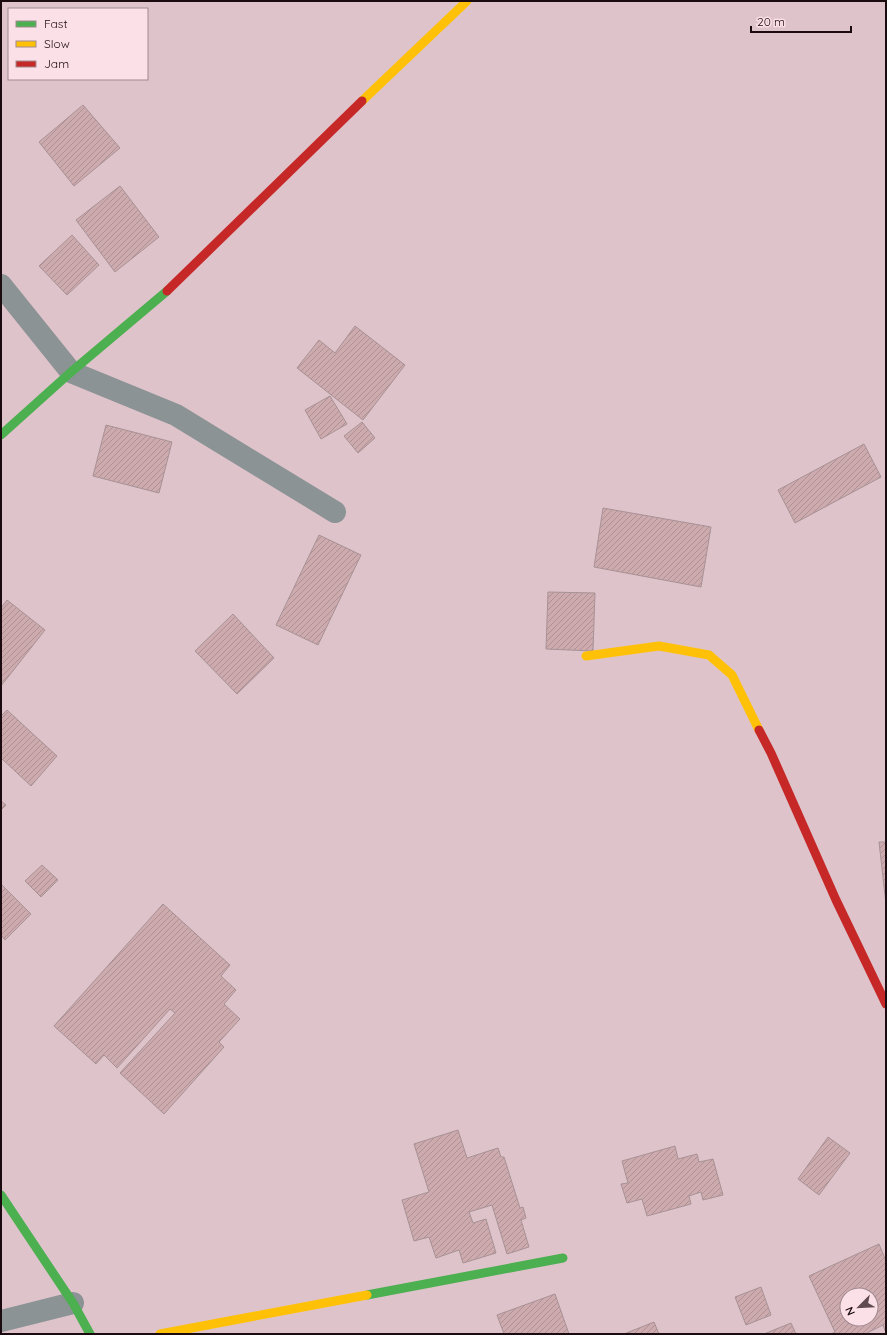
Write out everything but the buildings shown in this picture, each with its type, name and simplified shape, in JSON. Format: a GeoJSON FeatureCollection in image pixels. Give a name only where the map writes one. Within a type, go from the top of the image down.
{"type":"FeatureCollection","features":[{"type":"Feature","properties":{"kind":"street"},"geometry":{"type":"LineString","coordinates":[[1,435],[71,372],[173,285],[467,1]]}},
{"type":"Feature","properties":{"kind":"street"},"geometry":{"type":"LineString","coordinates":[[1,285],[71,372],[176,415],[335,512]]}},
{"type":"Feature","properties":{"kind":"street"},"geometry":{"type":"LineString","coordinates":[[586,656],[659,646],[709,655],[732,675],[771,753],[836,900],[886,1004]]}},
{"type":"Feature","properties":{"kind":"street"},"geometry":{"type":"LineString","coordinates":[[1,1195],[73,1303],[90,1334]]}},
{"type":"Feature","properties":{"kind":"street"},"geometry":{"type":"LineString","coordinates":[[160,1334],[563,1258]]}},
{"type":"Feature","properties":{"kind":"street"},"geometry":{"type":"LineString","coordinates":[[1,1321],[73,1303]]}},
{"type":"Feature","properties":{"kind":"traffic: fast"},"geometry":{"type":"LineString","coordinates":[[1,435],[71,372],[167,291]]}},
{"type":"Feature","properties":{"kind":"traffic: fast"},"geometry":{"type":"LineString","coordinates":[[1,1195],[73,1303],[90,1334]]}},
{"type":"Feature","properties":{"kind":"traffic: fast"},"geometry":{"type":"LineString","coordinates":[[367,1295],[563,1258]]}},
{"type":"Feature","properties":{"kind":"traffic: slow"},"geometry":{"type":"LineString","coordinates":[[362,101],[467,1]]}},
{"type":"Feature","properties":{"kind":"traffic: slow"},"geometry":{"type":"LineString","coordinates":[[586,656],[659,646],[709,655],[732,675],[759,730]]}},
{"type":"Feature","properties":{"kind":"traffic: slow"},"geometry":{"type":"LineString","coordinates":[[160,1334],[367,1295]]}},
{"type":"Feature","properties":{"kind":"traffic: jam"},"geometry":{"type":"LineString","coordinates":[[167,291],[362,101]]}},
{"type":"Feature","properties":{"kind":"traffic: jam"},"geometry":{"type":"LineString","coordinates":[[759,730],[771,753],[836,900],[886,1004]]}}]}
